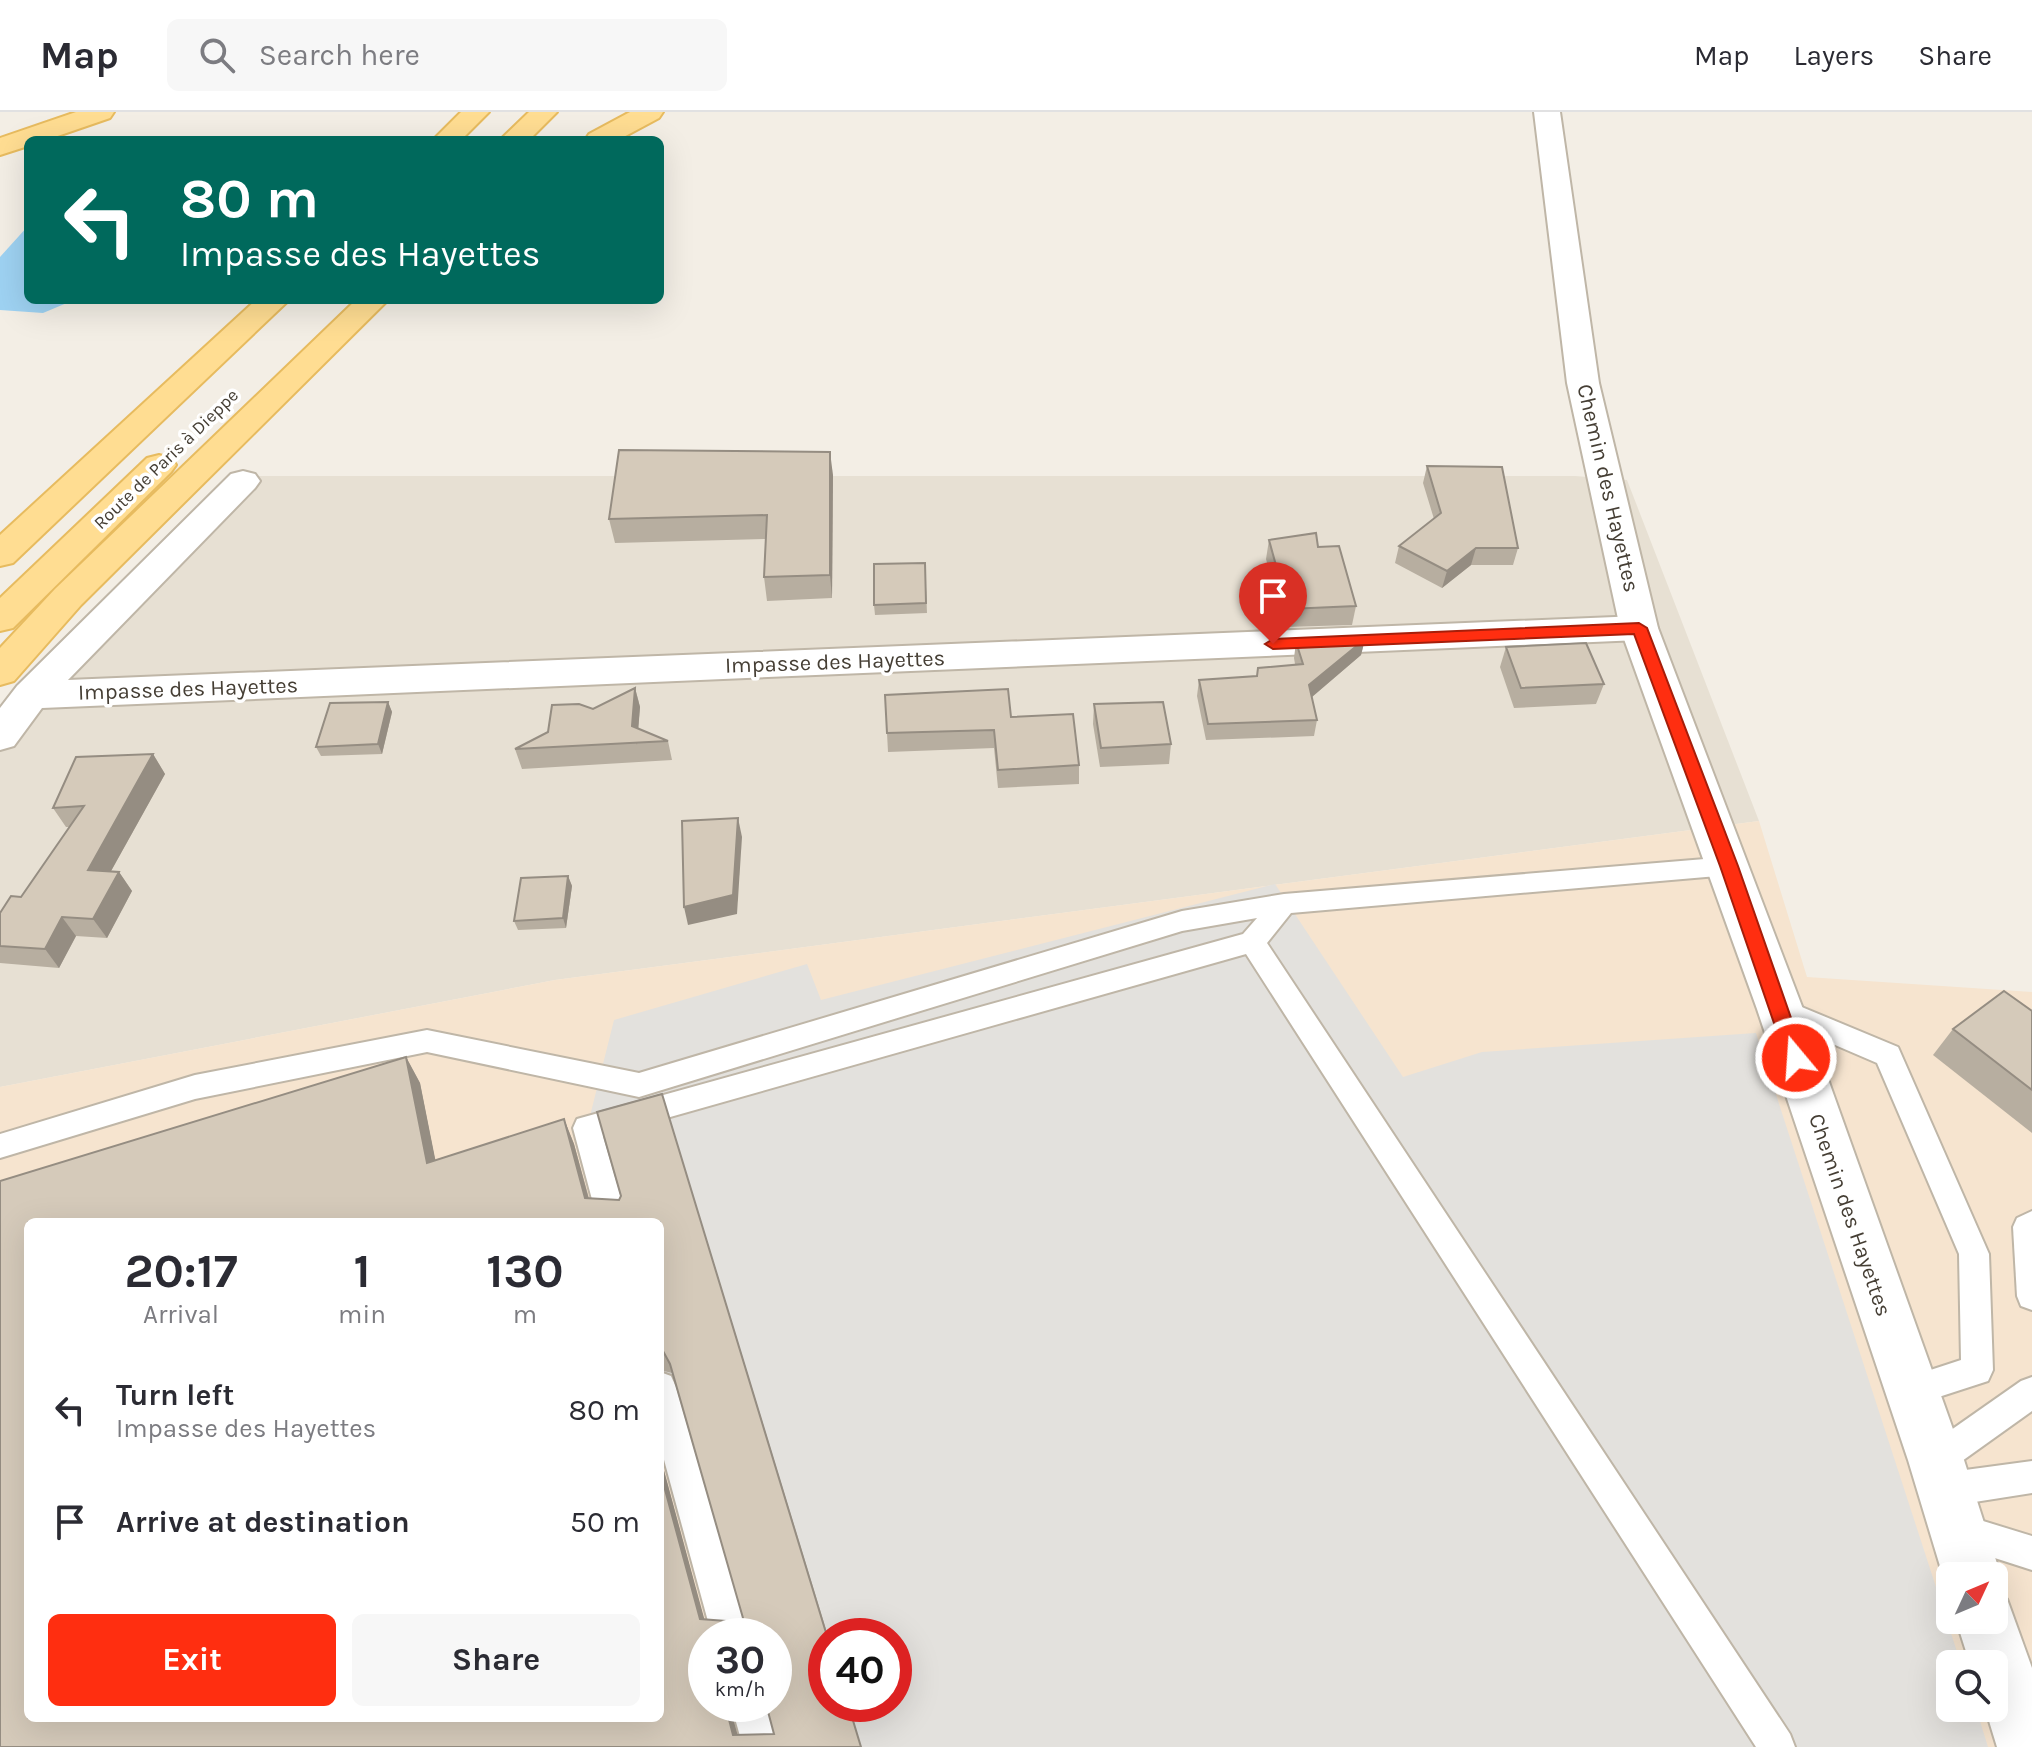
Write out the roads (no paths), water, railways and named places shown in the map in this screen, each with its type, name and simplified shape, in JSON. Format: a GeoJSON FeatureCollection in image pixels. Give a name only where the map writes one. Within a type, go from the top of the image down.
{"type":"FeatureCollection","features":[{"type":"Feature","properties":{"kind":"main road"},"geometry":{"type":"LineString","coordinates":[[32,136],[101,112]]}},
{"type":"Feature","properties":{"kind":"main road"},"geometry":{"type":"LineString","coordinates":[[450,136],[476,112]]}},
{"type":"Feature","properties":{"kind":"main road"},"geometry":{"type":"LineString","coordinates":[[517,136],[544,112]]}},
{"type":"Feature","properties":{"kind":"main road"},"geometry":{"type":"LineString","coordinates":[[605,136],[650,112]]}},
{"type":"Feature","properties":{"kind":"main road"},"geometry":{"type":"LineString","coordinates":[[0,147],[24,139]]}},
{"type":"Feature","properties":{"kind":"main road","name":"Route de Paris à Dieppe"},"geometry":{"type":"LineString","coordinates":[[0,555],[270,304]]}},
{"type":"Feature","properties":{"kind":"main road","name":"Route de Paris à Dieppe"},"geometry":{"type":"LineString","coordinates":[[0,619],[330,304]]}},
{"type":"Feature","properties":{"kind":"main road"},"geometry":{"type":"LineString","coordinates":[[0,672],[68,597],[369,304]]}},
{"type":"Feature","properties":{"kind":"street","name":"Chemin des Hayettes"},"geometry":{"type":"LineString","coordinates":[[1547,112],[1583,383],[1639,628],[1780,1009],[1967,1562]]}},
{"type":"Feature","properties":{"kind":"street","name":"Impasse des Hayettes"},"geometry":{"type":"LineString","coordinates":[[0,736],[31,695],[243,481]]}},
{"type":"Feature","properties":{"kind":"street","name":"Impasse des Hayettes"},"geometry":{"type":"LineString","coordinates":[[31,695],[1639,628]]}},
{"type":"Feature","properties":{"kind":"street"},"geometry":{"type":"LineString","coordinates":[[1991,1634],[2028,1747]]}},
{"type":"Feature","properties":{"kind":"lane"},"geometry":{"type":"LineString","coordinates":[[0,1146],[195,1087],[427,1041],[639,1085],[1182,921],[1284,904],[1729,866]]}},
{"type":"Feature","properties":{"kind":"lane"},"geometry":{"type":"LineString","coordinates":[[612,1218],[587,1128],[1252,942],[1284,904]]}},
{"type":"Feature","properties":{"kind":"lane"},"geometry":{"type":"LineString","coordinates":[[1252,942],[1777,1747]]}},
{"type":"Feature","properties":{"kind":"lane"},"geometry":{"type":"LineString","coordinates":[[1780,1009],[1888,1055],[1974,1254],[1977,1370],[1911,1391]]}},
{"type":"Feature","properties":{"kind":"lane"},"geometry":{"type":"LineString","coordinates":[[2032,1224],[2028,1227],[2032,1296]]}},
{"type":"Feature","properties":{"kind":"lane"},"geometry":{"type":"LineString","coordinates":[[1939,1475],[2032,1392]]}},
{"type":"Feature","properties":{"kind":"lane"},"geometry":{"type":"LineString","coordinates":[[664,1401],[725,1618]]}},
{"type":"Feature","properties":{"kind":"lane"},"geometry":{"type":"LineString","coordinates":[[1939,1475],[2032,1477]]}},
{"type":"Feature","properties":{"kind":"lane"},"geometry":{"type":"LineString","coordinates":[[1957,1530],[2032,1553]]}},
{"type":"Feature","properties":{"kind":"lane"},"geometry":{"type":"LineString","coordinates":[[754,1722],[761,1747]]}},
{"type":"Feature","properties":{"kind":"water"},"geometry":{"type":"Polygon","coordinates":[[[24,230],[24,304],[64,304],[43,313],[0,310],[0,257],[24,230]]]}}]}
